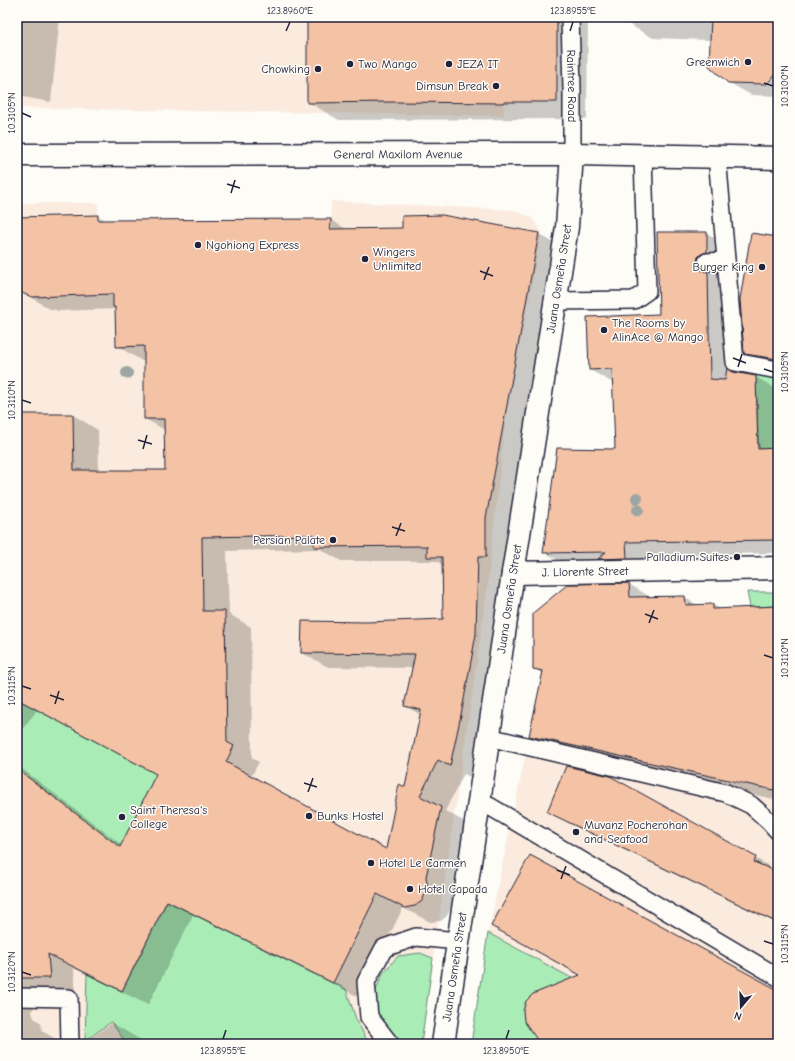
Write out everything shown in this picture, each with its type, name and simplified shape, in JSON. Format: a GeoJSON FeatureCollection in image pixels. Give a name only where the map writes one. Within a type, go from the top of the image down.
{"type":"FeatureCollection","features":[{"type":"Feature","properties":{"kind":"street","name":"General Maxilom Avenue"},"geometry":{"type":"LineString","coordinates":[[17,155],[572,154],[778,158]]}},
{"type":"Feature","properties":{"kind":"street","name":"Juana Osmeña Street"},"geometry":{"type":"LineString","coordinates":[[443,1044],[512,573],[567,227],[572,154]]}},
{"type":"Feature","properties":{"kind":"street","name":"J. Llorente Street"},"geometry":{"type":"LineString","coordinates":[[512,573],[778,568]]}},
{"type":"Feature","properties":{"kind":"lane","name":"Raintree Road"},"geometry":{"type":"LineString","coordinates":[[570,17],[572,154]]}},
{"type":"Feature","properties":{"kind":"lane"},"geometry":{"type":"LineString","coordinates":[[556,301],[634,300],[647,291],[652,265],[643,156]]}},
{"type":"Feature","properties":{"kind":"lane"},"geometry":{"type":"LineString","coordinates":[[717,156],[735,362],[778,370]]}},
{"type":"Feature","properties":{"kind":"lane"},"geometry":{"type":"LineString","coordinates":[[707,262],[726,261]]}},
{"type":"Feature","properties":{"kind":"lane"},"geometry":{"type":"LineString","coordinates":[[488,737],[726,793],[751,805],[778,831]]}},
{"type":"Feature","properties":{"kind":"lane"},"geometry":{"type":"LineString","coordinates":[[479,800],[778,976]]}},
{"type":"Feature","properties":{"kind":"lane"},"geometry":{"type":"LineString","coordinates":[[390,1044],[369,1017],[366,982],[384,948],[416,937],[458,941]]}},
{"type":"Feature","properties":{"kind":"lane"},"geometry":{"type":"LineString","coordinates":[[17,997],[69,998],[70,1044]]}},
{"type":"Feature","properties":{"kind":"shaded area"},"geometry":{"type":"Polygon","coordinates":[[[17,17],[504,17],[504,116],[17,108],[17,17]]]}},
{"type":"Feature","properties":{"kind":"shaded area"},"geometry":{"type":"Polygon","coordinates":[[[331,201],[513,210],[531,217],[542,232],[506,414],[487,592],[421,1044],[17,1044],[17,203],[98,203],[98,220],[219,220],[331,219],[331,201]]]}},
{"type":"Feature","properties":{"kind":"shaded area"},"geometry":{"type":"Polygon","coordinates":[[[543,671],[778,722],[778,1044],[694,1044],[488,933],[543,671]]]}},
{"type":"Feature","properties":{"kind":"green space"},"geometry":{"type":"Polygon","coordinates":[[[735,362],[778,370],[778,448],[760,449],[758,444],[757,400],[738,401],[735,362]]]}},
{"type":"Feature","properties":{"kind":"green space"},"geometry":{"type":"Polygon","coordinates":[[[747,592],[778,592],[778,606],[750,607],[747,592]]]}},
{"type":"Feature","properties":{"kind":"green space"},"geometry":{"type":"Polygon","coordinates":[[[17,699],[166,779],[89,911],[17,771],[17,699]]]}},
{"type":"Feature","properties":{"kind":"green space"},"geometry":{"type":"Polygon","coordinates":[[[167,901],[346,989],[356,1019],[369,1044],[127,1044],[111,1022],[85,1041],[87,974],[122,991],[167,901]]]}},
{"type":"Feature","properties":{"kind":"green space"},"geometry":{"type":"Polygon","coordinates":[[[488,933],[694,1044],[471,1044],[488,933]]]}},
{"type":"Feature","properties":{"kind":"green space"},"geometry":{"type":"Polygon","coordinates":[[[420,953],[433,958],[421,1044],[409,1044],[398,1040],[379,1020],[373,997],[383,973],[398,956],[420,953]]]}},
{"type":"Feature","properties":{"kind":"building"},"geometry":{"type":"Polygon","coordinates":[[[307,17],[557,17],[557,102],[307,103],[307,17]]]}},
{"type":"Feature","properties":{"kind":"building"},"geometry":{"type":"Polygon","coordinates":[[[711,17],[778,17],[778,71],[767,84],[728,83],[709,66],[711,17]]]}},
{"type":"Feature","properties":{"kind":"building"},"geometry":{"type":"Polygon","coordinates":[[[98,215],[98,220],[331,219],[330,229],[402,228],[402,216],[442,215],[539,233],[486,518],[486,557],[478,557],[476,634],[462,710],[450,766],[438,760],[420,796],[441,807],[426,877],[428,888],[422,901],[415,906],[404,908],[377,894],[333,983],[167,901],[122,991],[48,954],[50,978],[17,978],[17,769],[120,847],[156,774],[17,699],[17,414],[73,414],[74,470],[165,470],[164,419],[144,419],[144,346],[116,347],[115,307],[113,307],[113,294],[32,297],[17,289],[17,217],[98,215]],[[314,535],[202,537],[203,611],[225,611],[227,742],[234,746],[226,762],[386,849],[399,784],[405,787],[421,710],[404,706],[415,654],[301,653],[302,621],[367,622],[443,619],[442,557],[427,557],[427,546],[314,547],[314,535]]]}},
{"type":"Feature","properties":{"kind":"building"},"geometry":{"type":"Polygon","coordinates":[[[657,232],[707,232],[707,252],[698,257],[697,262],[699,268],[708,272],[710,379],[725,380],[727,368],[733,372],[756,376],[758,449],[778,448],[778,540],[626,542],[627,558],[598,559],[606,552],[543,553],[557,448],[615,449],[612,369],[589,370],[587,317],[659,314],[657,232]]]}},
{"type":"Feature","properties":{"kind":"building"},"geometry":{"type":"Polygon","coordinates":[[[751,233],[778,237],[778,359],[744,354],[740,299],[751,233]]]}},
{"type":"Feature","properties":{"kind":"building"},"geometry":{"type":"Polygon","coordinates":[[[629,583],[630,597],[685,596],[686,605],[713,604],[713,609],[778,606],[778,791],[529,736],[543,671],[533,669],[533,613],[568,584],[629,583]]]}},
{"type":"Feature","properties":{"kind":"building"},"geometry":{"type":"Polygon","coordinates":[[[566,766],[610,776],[756,857],[754,862],[778,872],[778,923],[547,812],[566,766]]]}},
{"type":"Feature","properties":{"kind":"building"},"geometry":{"type":"Polygon","coordinates":[[[530,855],[778,990],[778,1044],[540,1044],[524,1021],[523,1011],[526,1001],[533,994],[580,975],[491,926],[530,855]]]}},
{"type":"Feature","properties":{"kind":"place","name":"Greenwich"},"geometry":{"type":"Point","coordinates":[748,62]}},
{"type":"Feature","properties":{"kind":"place","name":"Two Mango"},"geometry":{"type":"Point","coordinates":[350,64]}},
{"type":"Feature","properties":{"kind":"place","name":"JEZA IT"},"geometry":{"type":"Point","coordinates":[449,64]}},
{"type":"Feature","properties":{"kind":"place","name":"Chowking"},"geometry":{"type":"Point","coordinates":[318,69]}},
{"type":"Feature","properties":{"kind":"place","name":"Dimsun Break"},"geometry":{"type":"Point","coordinates":[496,86]}},
{"type":"Feature","properties":{"kind":"place","name":"Ngohiong Express"},"geometry":{"type":"Point","coordinates":[198,245]}},
{"type":"Feature","properties":{"kind":"place","name":"Wingers Unlimited"},"geometry":{"type":"Point","coordinates":[365,259]}},
{"type":"Feature","properties":{"kind":"place","name":"Burger King"},"geometry":{"type":"Point","coordinates":[762,267]}},
{"type":"Feature","properties":{"kind":"place","name":"The Rooms by AlinAce @ Mango"},"geometry":{"type":"Point","coordinates":[604,330]}},
{"type":"Feature","properties":{"kind":"place","name":"Persian Palate"},"geometry":{"type":"Point","coordinates":[333,540]}},
{"type":"Feature","properties":{"kind":"place","name":"Palladium Suites"},"geometry":{"type":"Point","coordinates":[737,557]}},
{"type":"Feature","properties":{"kind":"place","name":"Bunks Hostel"},"geometry":{"type":"Point","coordinates":[309,816]}},
{"type":"Feature","properties":{"kind":"place","name":"Saint Theresa's College"},"geometry":{"type":"Point","coordinates":[122,817]}},
{"type":"Feature","properties":{"kind":"place","name":"Muvanz Pocherohan and Seafood"},"geometry":{"type":"Point","coordinates":[576,832]}},
{"type":"Feature","properties":{"kind":"place","name":"Hotel Le Carmen"},"geometry":{"type":"Point","coordinates":[371,863]}},
{"type":"Feature","properties":{"kind":"place","name":"Hotel Capada"},"geometry":{"type":"Point","coordinates":[410,889]}}]}
